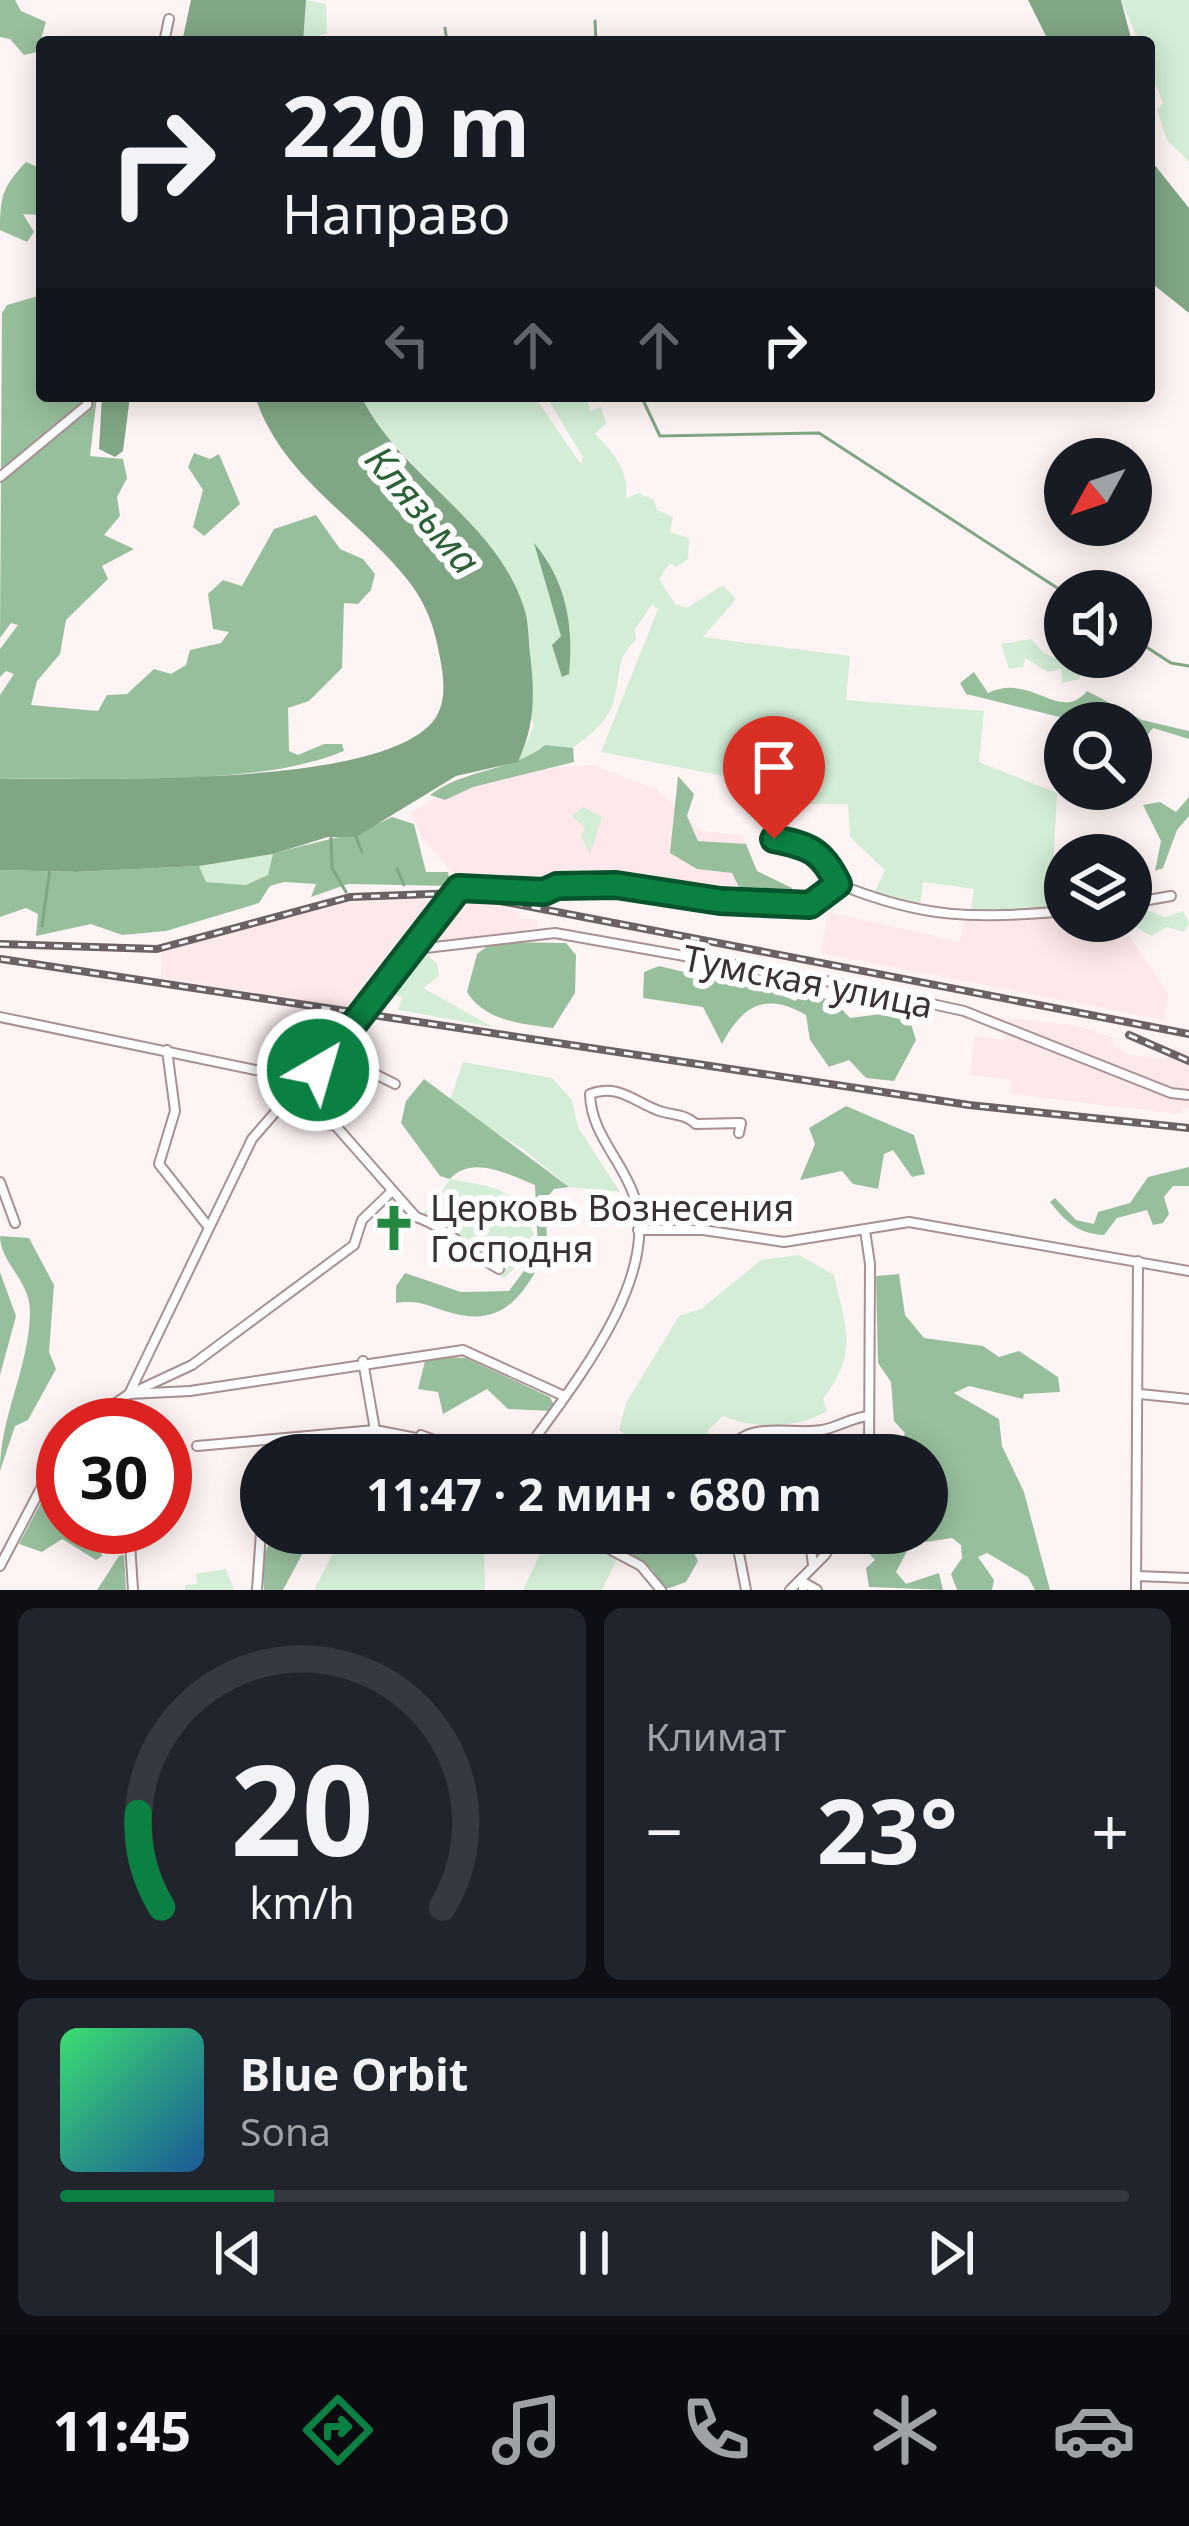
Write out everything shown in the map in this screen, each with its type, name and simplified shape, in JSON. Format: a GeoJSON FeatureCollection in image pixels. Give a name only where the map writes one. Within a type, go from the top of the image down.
{"type":"FeatureCollection","features":[{"type":"Feature","properties":{"kind":"street"},"geometry":{"type":"LineString","coordinates":[[165,36],[169,19]]}},
{"type":"Feature","properties":{"kind":"street"},"geometry":{"type":"LineString","coordinates":[[0,477],[87,402]]}},
{"type":"Feature","properties":{"kind":"street"},"geometry":{"type":"LineString","coordinates":[[774,839],[809,846],[824,856],[838,884],[885,903],[964,919],[1044,913]]}},
{"type":"Feature","properties":{"kind":"street"},"geometry":{"type":"LineString","coordinates":[[129,1394],[151,1358],[207,1225],[252,1139],[318,1070],[463,888],[544,892],[557,886],[616,885],[720,901],[810,905],[838,884]]}},
{"type":"Feature","properties":{"kind":"street"},"geometry":{"type":"LineString","coordinates":[[1152,899],[1171,896]]}},
{"type":"Feature","properties":{"kind":"street","name":"Тумская улица"},"geometry":{"type":"LineString","coordinates":[[414,949],[555,933],[831,982],[964,1011],[1171,1093],[1189,1095]]}},
{"type":"Feature","properties":{"kind":"street"},"geometry":{"type":"LineString","coordinates":[[0,1017],[266,1072],[298,1086]]}},
{"type":"Feature","properties":{"kind":"street"},"geometry":{"type":"LineString","coordinates":[[167,1050],[176,1111],[159,1164],[207,1225]]}},
{"type":"Feature","properties":{"kind":"street"},"geometry":{"type":"LineString","coordinates":[[318,1070],[371,1072],[394,1084]]}},
{"type":"Feature","properties":{"kind":"street"},"geometry":{"type":"LineString","coordinates":[[538,1434],[622,1304],[634,1270],[635,1197],[596,1124],[590,1094],[601,1089],[639,1096],[654,1110],[688,1117],[696,1124],[741,1123],[740,1133]]}},
{"type":"Feature","properties":{"kind":"street"},"geometry":{"type":"LineString","coordinates":[[320,1125],[335,1125],[416,1217],[433,1222],[448,1238],[499,1269]]}},
{"type":"Feature","properties":{"kind":"street"},"geometry":{"type":"LineString","coordinates":[[0,1182],[15,1223]]}},
{"type":"Feature","properties":{"kind":"street"},"geometry":{"type":"LineString","coordinates":[[123,1398],[191,1364],[354,1245],[362,1220],[391,1192]]}},
{"type":"Feature","properties":{"kind":"street"},"geometry":{"type":"LineString","coordinates":[[638,1230],[703,1230],[784,1242],[909,1222],[1189,1271]]}},
{"type":"Feature","properties":{"kind":"street"},"geometry":{"type":"LineString","coordinates":[[865,1230],[870,1264],[868,1434]]}},
{"type":"Feature","properties":{"kind":"street"},"geometry":{"type":"LineString","coordinates":[[1136,1590],[1138,1261]]}},
{"type":"Feature","properties":{"kind":"street"},"geometry":{"type":"LineString","coordinates":[[129,1394],[218,1387],[363,1361],[463,1350],[564,1396]]}},
{"type":"Feature","properties":{"kind":"street"},"geometry":{"type":"LineString","coordinates":[[363,1361],[375,1430]]}},
{"type":"Feature","properties":{"kind":"street"},"geometry":{"type":"LineString","coordinates":[[1139,1394],[1189,1399]]}},
{"type":"Feature","properties":{"kind":"street"},"geometry":{"type":"LineString","coordinates":[[752,1434],[771,1429],[824,1430],[868,1416]]}},
{"type":"Feature","properties":{"kind":"street"},"geometry":{"type":"LineString","coordinates":[[196,1446],[375,1430],[396,1434]]}},
{"type":"Feature","properties":{"kind":"street"},"geometry":{"type":"LineString","coordinates":[[0,1565],[36,1497]]}},
{"type":"Feature","properties":{"kind":"street"},"geometry":{"type":"LineString","coordinates":[[131,1554],[133,1590]]}},
{"type":"Feature","properties":{"kind":"street"},"geometry":{"type":"LineString","coordinates":[[257,1590],[259,1554]]}},
{"type":"Feature","properties":{"kind":"street"},"geometry":{"type":"LineString","coordinates":[[618,1554],[641,1566],[661,1590]]}},
{"type":"Feature","properties":{"kind":"street"},"geometry":{"type":"LineString","coordinates":[[739,1554],[746,1590]]}},
{"type":"Feature","properties":{"kind":"street"},"geometry":{"type":"LineString","coordinates":[[812,1554],[813,1566]]}},
{"type":"Feature","properties":{"kind":"street"},"geometry":{"type":"LineString","coordinates":[[803,1586],[822,1554]]}},
{"type":"Feature","properties":{"kind":"street"},"geometry":{"type":"LineString","coordinates":[[1137,1576],[1189,1578]]}},
{"type":"Feature","properties":{"kind":"street"},"geometry":{"type":"LineString","coordinates":[[790,1590],[803,1586],[817,1590]]}},
{"type":"Feature","properties":{"kind":"shaded area"},"geometry":{"type":"Polygon","coordinates":[[[0,0],[15,0],[21,11],[46,22],[42,36],[36,36],[36,52],[24,55],[10,39],[0,37],[0,0]]]}},
{"type":"Feature","properties":{"kind":"shaded area"},"geometry":{"type":"Polygon","coordinates":[[[306,0],[326,4],[327,33],[303,36],[306,0]]]}},
{"type":"Feature","properties":{"kind":"shaded area"},"geometry":{"type":"Polygon","coordinates":[[[1121,0],[1189,0],[1189,162],[1167,140],[1157,109],[1163,103],[1155,82],[1155,36],[1136,36],[1121,0]]]}},
{"type":"Feature","properties":{"kind":"shaded area"},"geometry":{"type":"Polygon","coordinates":[[[26,162],[36,166],[36,215],[23,214],[34,232],[27,242],[0,230],[5,191],[26,162]]]}},
{"type":"Feature","properties":{"kind":"shaded area"},"geometry":{"type":"Polygon","coordinates":[[[36,297],[36,402],[96,402],[90,456],[123,459],[127,478],[117,497],[120,516],[104,535],[134,549],[102,566],[108,579],[66,620],[60,654],[37,681],[31,705],[98,711],[107,695],[127,694],[154,669],[171,674],[186,665],[190,650],[221,643],[229,632],[213,629],[208,594],[223,580],[242,586],[274,529],[316,515],[340,549],[363,559],[375,574],[371,590],[358,604],[344,603],[342,668],[309,701],[288,708],[289,751],[298,755],[324,744],[342,744],[344,751],[307,763],[222,776],[0,779],[0,695],[14,674],[6,671],[0,677],[0,649],[18,625],[11,623],[0,638],[2,313],[7,305],[36,297]]]}},
{"type":"Feature","properties":{"kind":"shaded area"},"geometry":{"type":"Polygon","coordinates":[[[364,402],[538,402],[581,464],[583,457],[550,402],[588,402],[590,411],[601,407],[606,423],[595,434],[619,463],[626,499],[639,493],[654,500],[657,510],[673,517],[670,532],[689,538],[688,559],[676,567],[670,563],[659,579],[675,604],[687,608],[723,585],[736,599],[703,637],[850,656],[846,700],[984,711],[979,762],[1044,788],[1044,810],[1056,810],[1055,834],[1044,834],[1044,908],[970,916],[974,889],[923,882],[920,906],[874,893],[885,870],[850,837],[848,804],[744,804],[739,779],[601,752],[658,609],[652,605],[635,629],[636,640],[624,655],[613,704],[601,723],[573,748],[545,745],[518,762],[534,726],[432,484],[374,423],[364,402]]]}},
{"type":"Feature","properties":{"kind":"shaded area"},"geometry":{"type":"Polygon","coordinates":[[[194,453],[210,459],[219,454],[240,504],[204,536],[193,527],[203,490],[188,467],[194,453]]]}},
{"type":"Feature","properties":{"kind":"shaded area"},"geometry":{"type":"Polygon","coordinates":[[[1031,639],[1044,653],[1044,670],[1025,658],[1023,667],[1009,669],[1001,644],[1031,639]]]}},
{"type":"Feature","properties":{"kind":"shaded area"},"geometry":{"type":"Polygon","coordinates":[[[974,672],[988,693],[1018,688],[1066,702],[1044,702],[1044,713],[966,694],[960,683],[974,672]]]}},
{"type":"Feature","properties":{"kind":"shaded area"},"geometry":{"type":"Polygon","coordinates":[[[1087,691],[1108,702],[1066,702],[1077,700],[1087,691]]]}},
{"type":"Feature","properties":{"kind":"shaded area"},"geometry":{"type":"Polygon","coordinates":[[[1152,722],[1189,731],[1189,739],[1153,728],[1152,722]]]}},
{"type":"Feature","properties":{"kind":"shaded area"},"geometry":{"type":"Polygon","coordinates":[[[545,745],[573,748],[574,762],[473,787],[445,800],[430,795],[532,754],[545,745]]]}},
{"type":"Feature","properties":{"kind":"shaded area"},"geometry":{"type":"Polygon","coordinates":[[[592,765],[658,790],[702,831],[743,835],[757,898],[621,880],[461,883],[423,839],[411,813],[459,783],[523,770],[592,765]]]}},
{"type":"Feature","properties":{"kind":"shaded area"},"geometry":{"type":"Polygon","coordinates":[[[678,776],[694,794],[687,816],[698,841],[746,844],[757,871],[792,888],[792,898],[743,895],[732,873],[697,869],[670,853],[678,776]]]}},
{"type":"Feature","properties":{"kind":"shaded area"},"geometry":{"type":"Polygon","coordinates":[[[1189,797],[1189,816],[1177,830],[1163,868],[1155,871],[1161,841],[1146,810],[1160,802],[1176,812],[1189,797]]]}},
{"type":"Feature","properties":{"kind":"shaded area"},"geometry":{"type":"Polygon","coordinates":[[[583,807],[602,817],[590,854],[581,836],[585,828],[572,816],[583,807]]]}},
{"type":"Feature","properties":{"kind":"shaded area"},"geometry":{"type":"Polygon","coordinates":[[[392,817],[414,824],[426,872],[448,872],[451,886],[348,884],[311,897],[316,884],[284,882],[270,886],[259,903],[166,931],[122,935],[91,924],[36,936],[38,914],[26,908],[0,917],[0,870],[199,866],[206,882],[246,885],[268,875],[273,854],[392,817]]]}},
{"type":"Feature","properties":{"kind":"shaded area"},"geometry":{"type":"Polygon","coordinates":[[[273,854],[268,875],[246,885],[206,882],[199,866],[273,854]]]}},
{"type":"Feature","properties":{"kind":"shaded area"},"geometry":{"type":"Polygon","coordinates":[[[413,898],[435,903],[361,1010],[161,977],[162,952],[345,903],[413,898]]]}},
{"type":"Feature","properties":{"kind":"shaded area"},"geometry":{"type":"Polygon","coordinates":[[[462,898],[519,912],[519,918],[538,920],[537,928],[440,941],[435,938],[462,898]]]}},
{"type":"Feature","properties":{"kind":"shaded area"},"geometry":{"type":"Polygon","coordinates":[[[1183,911],[1189,923],[1184,932],[1167,927],[1152,935],[1152,912],[1165,917],[1183,911]]]}},
{"type":"Feature","properties":{"kind":"shaded area"},"geometry":{"type":"Polygon","coordinates":[[[828,912],[960,942],[964,922],[1044,915],[1044,942],[1133,942],[1168,993],[1164,1020],[821,953],[828,912]]]}},
{"type":"Feature","properties":{"kind":"shaded area"},"geometry":{"type":"Polygon","coordinates":[[[493,942],[566,943],[576,955],[575,993],[553,1028],[494,1015],[467,992],[477,954],[493,942]]]}},
{"type":"Feature","properties":{"kind":"shaded area"},"geometry":{"type":"Polygon","coordinates":[[[423,953],[437,963],[439,976],[423,988],[493,1027],[398,1010],[402,998],[392,993],[409,963],[423,953]]]}},
{"type":"Feature","properties":{"kind":"shaded area"},"geometry":{"type":"Polygon","coordinates":[[[659,966],[714,979],[738,974],[795,1001],[802,994],[833,1000],[850,1018],[881,1014],[910,1021],[916,1040],[894,1081],[866,1078],[849,1060],[829,1067],[810,1040],[806,1015],[778,1004],[747,1012],[722,1044],[703,1007],[643,998],[644,972],[659,966]]]}},
{"type":"Feature","properties":{"kind":"shaded area"},"geometry":{"type":"Polygon","coordinates":[[[1010,1018],[1078,1026],[1114,1038],[1113,1046],[1129,1055],[1169,1059],[1174,1048],[1189,1051],[1189,1108],[1182,1108],[1181,1114],[1009,1094],[1011,1080],[970,1075],[974,1036],[1004,1040],[1010,1018]]]}},
{"type":"Feature","properties":{"kind":"shaded area"},"geometry":{"type":"Polygon","coordinates":[[[463,1062],[552,1078],[572,1100],[578,1127],[620,1192],[569,1187],[523,1149],[449,1103],[463,1062]]]}},
{"type":"Feature","properties":{"kind":"shaded area"},"geometry":{"type":"Polygon","coordinates":[[[424,1079],[569,1187],[554,1189],[545,1200],[547,1238],[552,1243],[534,1274],[514,1300],[489,1315],[396,1303],[396,1286],[405,1273],[461,1292],[509,1291],[538,1252],[535,1185],[480,1167],[450,1179],[440,1176],[401,1123],[406,1101],[424,1079]]]}},
{"type":"Feature","properties":{"kind":"shaded area"},"geometry":{"type":"Polygon","coordinates":[[[846,1106],[914,1135],[925,1174],[912,1177],[893,1150],[884,1154],[878,1189],[853,1184],[842,1171],[800,1180],[815,1144],[809,1128],[846,1106]]]}},
{"type":"Feature","properties":{"kind":"shaded area"},"geometry":{"type":"Polygon","coordinates":[[[1189,1167],[1189,1186],[1173,1186],[1164,1197],[1169,1214],[1163,1223],[1153,1225],[1147,1210],[1117,1218],[1104,1235],[1095,1234],[1073,1225],[1050,1202],[1055,1198],[1076,1220],[1094,1224],[1098,1212],[1130,1203],[1148,1177],[1189,1167]]]}},
{"type":"Feature","properties":{"kind":"shaded area"},"geometry":{"type":"Polygon","coordinates":[[[450,1179],[503,1192],[527,1219],[534,1235],[522,1262],[504,1278],[415,1220],[434,1204],[450,1179]]]}},
{"type":"Feature","properties":{"kind":"shaded area"},"geometry":{"type":"Polygon","coordinates":[[[0,1236],[29,1238],[54,1285],[49,1352],[56,1369],[28,1420],[15,1426],[0,1471],[30,1313],[26,1291],[0,1236]]]}},
{"type":"Feature","properties":{"kind":"shaded area"},"geometry":{"type":"Polygon","coordinates":[[[799,1255],[834,1275],[846,1339],[842,1367],[823,1399],[827,1411],[775,1425],[723,1416],[708,1434],[624,1434],[619,1430],[626,1403],[679,1316],[701,1309],[761,1260],[799,1255]]]}},
{"type":"Feature","properties":{"kind":"shaded area"},"geometry":{"type":"Polygon","coordinates":[[[0,1272],[16,1316],[0,1375],[0,1272]]]}},
{"type":"Feature","properties":{"kind":"shaded area"},"geometry":{"type":"Polygon","coordinates":[[[899,1274],[905,1315],[924,1338],[983,1346],[999,1357],[1019,1351],[1058,1377],[1060,1392],[1024,1394],[1023,1399],[969,1386],[954,1393],[999,1419],[1002,1446],[1024,1492],[1050,1590],[1035,1590],[1028,1577],[987,1553],[978,1557],[994,1580],[992,1590],[957,1590],[951,1574],[962,1558],[961,1545],[948,1539],[948,1434],[905,1434],[894,1421],[891,1382],[878,1363],[876,1276],[899,1274]]]}},
{"type":"Feature","properties":{"kind":"shaded area"},"geometry":{"type":"Polygon","coordinates":[[[466,1358],[550,1397],[554,1405],[551,1411],[508,1409],[487,1389],[443,1414],[438,1392],[418,1389],[425,1361],[466,1358]]]}},
{"type":"Feature","properties":{"kind":"shaded area"},"geometry":{"type":"Polygon","coordinates":[[[36,1512],[36,1550],[19,1544],[36,1512]]]}},
{"type":"Feature","properties":{"kind":"shaded area"},"geometry":{"type":"Polygon","coordinates":[[[265,1554],[302,1554],[283,1590],[264,1590],[265,1554]]]}},
{"type":"Feature","properties":{"kind":"shaded area"},"geometry":{"type":"Polygon","coordinates":[[[333,1554],[487,1554],[485,1590],[314,1590],[333,1554]]]}},
{"type":"Feature","properties":{"kind":"shaded area"},"geometry":{"type":"Polygon","coordinates":[[[540,1554],[607,1554],[617,1559],[602,1590],[523,1590],[540,1554]]]}},
{"type":"Feature","properties":{"kind":"shaded area"},"geometry":{"type":"Polygon","coordinates":[[[625,1554],[694,1554],[698,1561],[686,1582],[664,1590],[652,1569],[625,1554]]]}},
{"type":"Feature","properties":{"kind":"shaded area"},"geometry":{"type":"Polygon","coordinates":[[[870,1554],[906,1554],[896,1572],[906,1584],[939,1573],[943,1590],[869,1587],[866,1568],[875,1560],[870,1554]]]}},
{"type":"Feature","properties":{"kind":"shaded area"},"geometry":{"type":"Polygon","coordinates":[[[124,1555],[126,1590],[97,1590],[119,1556],[124,1555]]]}},
{"type":"Feature","properties":{"kind":"shaded area"},"geometry":{"type":"Polygon","coordinates":[[[226,1569],[234,1590],[185,1590],[185,1585],[197,1584],[196,1574],[226,1569]]]}},
{"type":"Feature","properties":{"kind":"water"},"geometry":{"type":"Polygon","coordinates":[[[191,0],[306,0],[303,36],[183,36],[191,0]]]}},
{"type":"Feature","properties":{"kind":"water"},"geometry":{"type":"Polygon","coordinates":[[[1028,0],[1121,0],[1130,36],[1046,36],[1028,0]]]}},
{"type":"Feature","properties":{"kind":"water"},"geometry":{"type":"Polygon","coordinates":[[[1155,166],[1189,208],[1189,313],[1155,286],[1155,166]]]}},
{"type":"Feature","properties":{"kind":"water"},"geometry":{"type":"Polygon","coordinates":[[[102,402],[129,402],[123,451],[115,457],[99,449],[102,402]]]}},
{"type":"Feature","properties":{"kind":"water","name":"Клязьма"},"geometry":{"type":"Polygon","coordinates":[[[257,402],[365,402],[399,450],[492,549],[511,577],[528,625],[532,709],[518,762],[456,776],[356,837],[328,837],[273,854],[199,866],[0,870],[0,779],[163,778],[297,769],[404,743],[434,720],[441,706],[441,665],[422,601],[390,560],[303,474],[267,425],[257,402]]]}},
{"type":"Feature","properties":{"kind":"water"},"geometry":{"type":"Polygon","coordinates":[[[534,543],[554,573],[569,621],[569,674],[562,677],[552,645],[561,636],[534,543]]]}},
{"type":"Feature","properties":{"kind":"waterway"},"geometry":{"type":"LineString","coordinates":[[595,21],[596,36]]}},
{"type":"Feature","properties":{"kind":"waterway"},"geometry":{"type":"LineString","coordinates":[[445,28],[446,36]]}},
{"type":"Feature","properties":{"kind":"waterway"},"geometry":{"type":"LineString","coordinates":[[644,402],[660,436],[819,433],[1044,579]]}},
{"type":"Feature","properties":{"kind":"waterway"},"geometry":{"type":"LineString","coordinates":[[1152,651],[1171,663],[1189,666]]}},
{"type":"Feature","properties":{"kind":"waterway"},"geometry":{"type":"LineString","coordinates":[[356,837],[362,852]]}},
{"type":"Feature","properties":{"kind":"waterway"},"geometry":{"type":"LineString","coordinates":[[331,838],[332,868],[346,892]]}},
{"type":"Feature","properties":{"kind":"waterway"},"geometry":{"type":"LineString","coordinates":[[42,926],[50,869]]}},
{"type":"Feature","properties":{"kind":"waterway"},"geometry":{"type":"LineString","coordinates":[[397,869],[404,885]]}},
{"type":"Feature","properties":{"kind":"railway"},"geometry":{"type":"LineString","coordinates":[[0,944],[157,949],[350,897],[459,893],[1189,1034]]}},
{"type":"Feature","properties":{"kind":"railway"},"geometry":{"type":"LineString","coordinates":[[1,959],[969,1105],[1189,1128]]}},
{"type":"Feature","properties":{"kind":"railway"},"geometry":{"type":"LineString","coordinates":[[1129,1035],[1189,1061]]}},
{"type":"Feature","properties":{"kind":"place","name":"Церковь Вознесения Господня"},"geometry":{"type":"Point","coordinates":[394,1228]}},
{"type":"Feature","properties":{"kind":"route"},"geometry":{"type":"LineString","coordinates":[[318,1070],[459,888],[544,892],[557,886],[616,885],[720,901],[810,905],[838,884],[824,856],[809,846],[774,839]]}}]}
